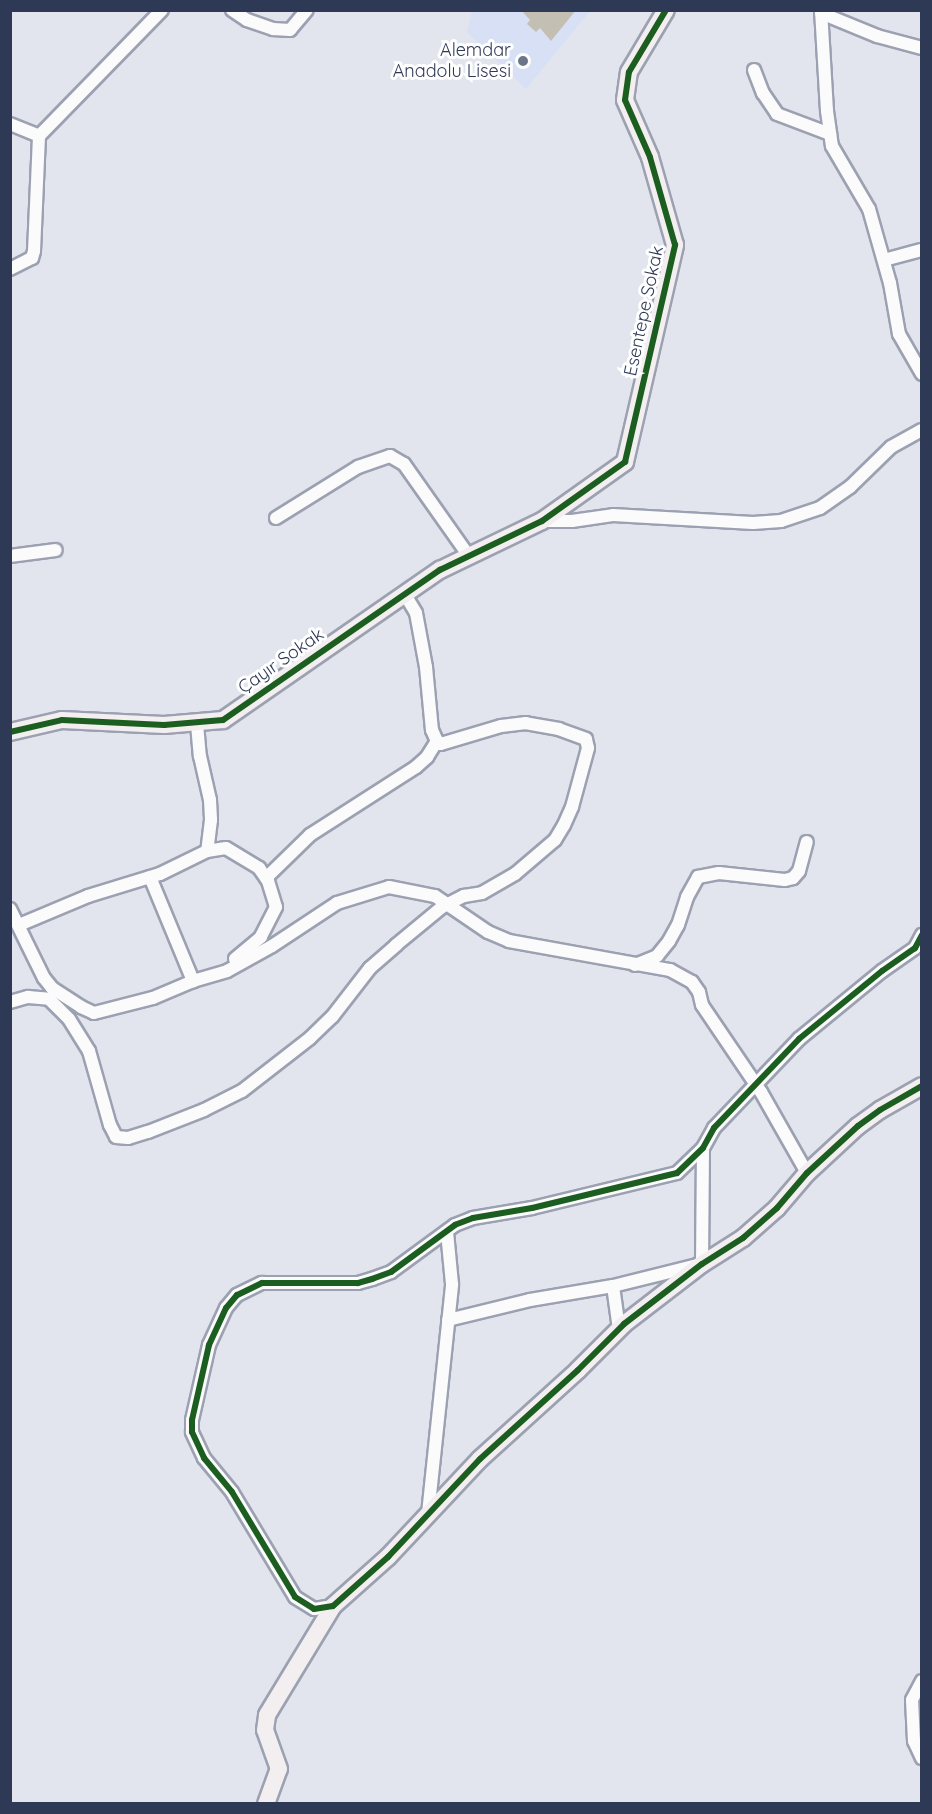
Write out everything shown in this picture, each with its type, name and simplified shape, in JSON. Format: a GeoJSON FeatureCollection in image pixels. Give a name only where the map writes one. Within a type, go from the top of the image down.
{"type":"FeatureCollection","features":[{"type":"Feature","properties":{"kind":"street"},"geometry":{"type":"LineString","coordinates":[[10,269],[32,258],[34,251],[39,136],[162,10]]}},
{"type":"Feature","properties":{"kind":"street"},"geometry":{"type":"LineString","coordinates":[[232,10],[247,20],[273,29],[290,30],[307,10]]}},
{"type":"Feature","properties":{"kind":"street","name":"Esentepe Sokak"},"geometry":{"type":"LineString","coordinates":[[542,520],[625,462],[675,245],[650,157],[625,100],[629,72],[666,10]]}},
{"type":"Feature","properties":{"kind":"street"},"geometry":{"type":"LineString","coordinates":[[921,48],[877,36],[821,12],[832,146],[869,208],[884,260],[899,334],[921,374]]}},
{"type":"Feature","properties":{"kind":"street"},"geometry":{"type":"LineString","coordinates":[[754,70],[763,93],[777,114],[830,134]]}},
{"type":"Feature","properties":{"kind":"street"},"geometry":{"type":"LineString","coordinates":[[10,124],[39,136]]}},
{"type":"Feature","properties":{"kind":"street"},"geometry":{"type":"LineString","coordinates":[[884,260],[921,250]]}},
{"type":"Feature","properties":{"kind":"street"},"geometry":{"type":"LineString","coordinates":[[542,520],[572,521],[613,515],[730,522],[781,521],[820,508],[850,487],[891,447],[921,430]]}},
{"type":"Feature","properties":{"kind":"street"},"geometry":{"type":"LineString","coordinates":[[276,518],[358,467],[390,456],[404,464],[469,556]]}},
{"type":"Feature","properties":{"kind":"street","name":"Çayır Sokak"},"geometry":{"type":"LineString","coordinates":[[10,732],[62,720],[164,725],[223,720],[440,570],[542,520]]}},
{"type":"Feature","properties":{"kind":"street"},"geometry":{"type":"LineString","coordinates":[[10,556],[56,550]]}},
{"type":"Feature","properties":{"kind":"street"},"geometry":{"type":"LineString","coordinates":[[10,1002],[28,997],[49,999],[69,1019],[89,1052],[110,1125],[116,1137],[128,1138],[204,1110],[260,1079],[298,1049],[332,1017],[358,983],[383,956],[450,903],[482,893],[515,874],[555,840],[572,807],[588,748],[586,740],[572,732],[526,723],[501,726],[441,744],[437,741],[432,730],[426,667],[416,613],[404,593]]}},
{"type":"Feature","properties":{"kind":"street"},"geometry":{"type":"LineString","coordinates":[[197,724],[200,756],[210,800],[211,820],[207,851]]}},
{"type":"Feature","properties":{"kind":"street"},"geometry":{"type":"LineString","coordinates":[[266,878],[309,836],[416,766],[427,757],[437,741]]}},
{"type":"Feature","properties":{"kind":"street"},"geometry":{"type":"LineString","coordinates":[[634,965],[657,956],[669,941],[698,877],[719,873],[785,880],[793,878],[801,865],[807,842]]}},
{"type":"Feature","properties":{"kind":"street"},"geometry":{"type":"LineString","coordinates":[[19,925],[88,896],[150,877],[207,851],[226,848],[259,868],[266,878],[276,908],[261,937],[246,951],[209,976]]}},
{"type":"Feature","properties":{"kind":"street"},"geometry":{"type":"LineString","coordinates":[[150,877],[193,981]]}},
{"type":"Feature","properties":{"kind":"street"},"geometry":{"type":"LineString","coordinates":[[10,909],[44,978],[63,995],[94,1012],[153,998],[193,981],[227,971],[272,946],[337,903],[389,887],[435,896],[450,903],[488,932],[509,941],[583,952],[634,965],[670,970],[692,982],[699,992],[702,1005],[756,1084],[807,1173]]}},
{"type":"Feature","properties":{"kind":"street"},"geometry":{"type":"LineString","coordinates":[[333,1606],[314,1609],[295,1597],[232,1492],[197,1445],[192,1420],[208,1345],[226,1308],[237,1295],[262,1283],[358,1283],[372,1280],[391,1272],[447,1232],[473,1218],[532,1208],[677,1173],[703,1148],[714,1128],[799,1039],[882,971],[915,948],[921,935]]}},
{"type":"Feature","properties":{"kind":"street"},"geometry":{"type":"LineString","coordinates":[[266,1803],[279,1769],[265,1730],[267,1715],[333,1606],[388,1557],[503,1437],[578,1370],[619,1329],[702,1264],[743,1238],[777,1208],[807,1173],[858,1126],[921,1086]]}},
{"type":"Feature","properties":{"kind":"street"},"geometry":{"type":"LineString","coordinates":[[702,1264],[703,1148]]}},
{"type":"Feature","properties":{"kind":"street"},"geometry":{"type":"LineString","coordinates":[[428,1514],[452,1284],[447,1232]]}},
{"type":"Feature","properties":{"kind":"street"},"geometry":{"type":"LineString","coordinates":[[448,1320],[530,1300],[613,1286],[702,1264]]}},
{"type":"Feature","properties":{"kind":"street"},"geometry":{"type":"LineString","coordinates":[[613,1286],[619,1329]]}},
{"type":"Feature","properties":{"kind":"street"},"geometry":{"type":"LineString","coordinates":[[921,1681],[912,1700],[914,1742],[921,1758]]}},
{"type":"Feature","properties":{"kind":"shaded area","name":"Alemdar Anadolu Lisesi"},"geometry":{"type":"Polygon","coordinates":[[[472,11],[590,11],[526,89],[467,32],[472,11]]]}},
{"type":"Feature","properties":{"kind":"building"},"geometry":{"type":"Polygon","coordinates":[[[521,10],[576,10],[551,41],[540,28],[536,32],[527,24],[530,20],[521,10]]]}},
{"type":"Feature","properties":{"kind":"cycle path"},"geometry":{"type":"LineString","coordinates":[[10,732],[62,720],[164,725],[223,720],[440,570],[542,521],[625,462],[675,245],[650,157],[625,100],[629,72],[666,10]]}},
{"type":"Feature","properties":{"kind":"cycle path"},"geometry":{"type":"LineString","coordinates":[[922,935],[915,948],[882,971],[799,1039],[714,1128],[703,1148],[677,1173],[532,1208],[473,1218],[455,1225],[391,1272],[358,1283],[262,1283],[237,1295],[226,1308],[209,1345],[192,1420],[192,1432],[204,1458],[232,1492],[295,1597],[314,1609],[333,1606],[388,1557],[480,1459],[578,1370],[624,1324],[702,1264],[743,1238],[777,1208],[807,1173],[858,1126],[880,1110],[922,1086]]}},
{"type":"Feature","properties":{"kind":"place","name":"Alemdar Anadolu Lisesi"},"geometry":{"type":"Point","coordinates":[523,61]}}]}
